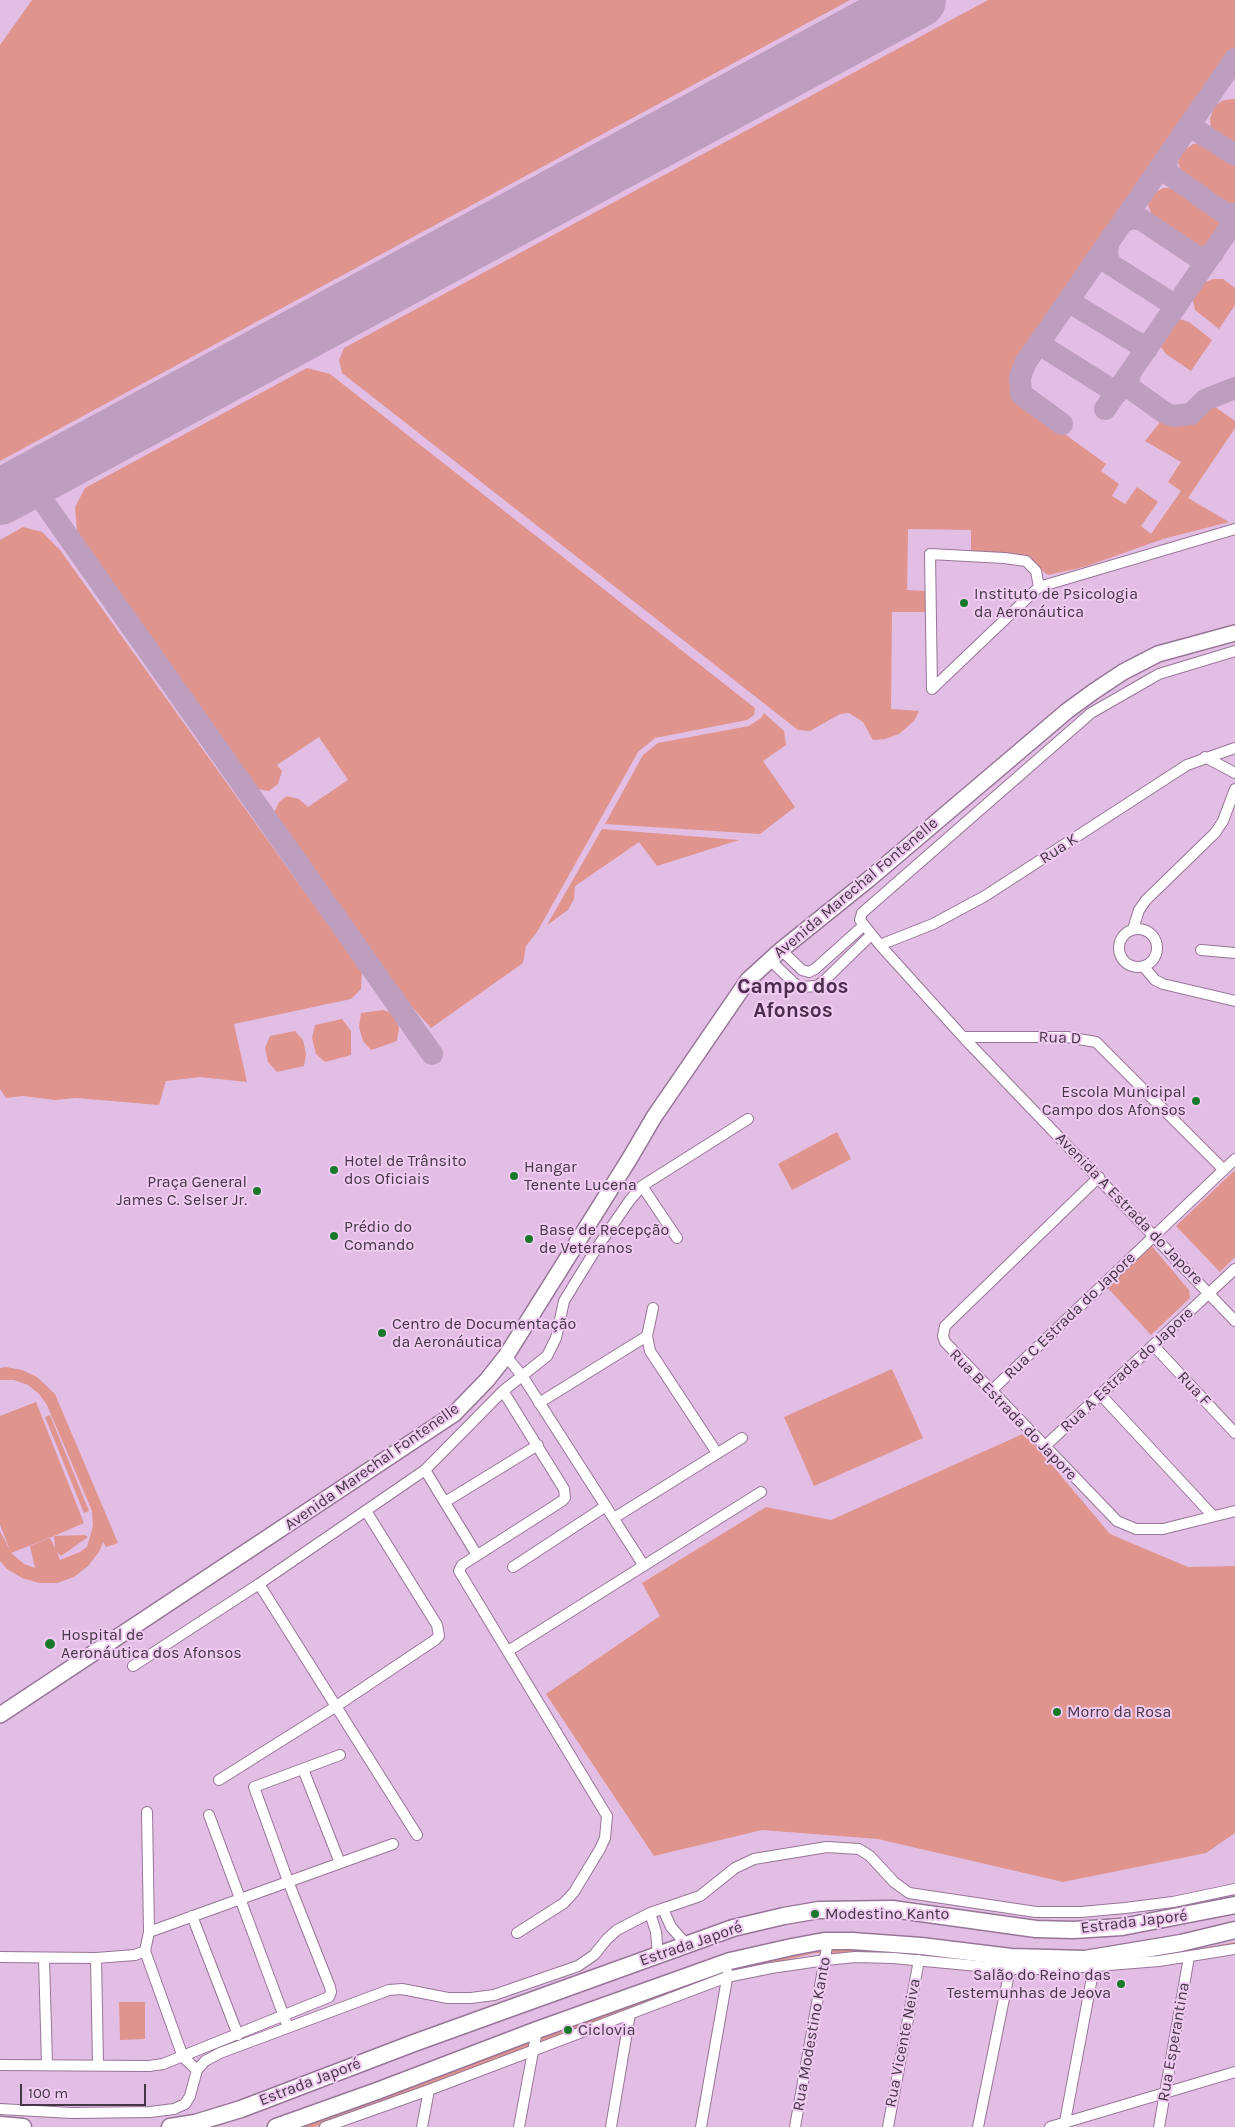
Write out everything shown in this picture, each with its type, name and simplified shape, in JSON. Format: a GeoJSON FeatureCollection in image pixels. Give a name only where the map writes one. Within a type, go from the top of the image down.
{"type":"FeatureCollection","features":[{"type":"Feature","properties":{"kind":"main road","name":"Avenida Marechal Fontenelle"},"geometry":{"type":"LineString","coordinates":[[0,1715],[454,1414],[487,1380],[506,1356],[654,1117],[736,994],[748,980],[1092,692],[1158,654],[1235,633]]}},
{"type":"Feature","properties":{"kind":"main road","name":"Estrada Japoré"},"geometry":{"type":"LineString","coordinates":[[170,2127],[195,2123],[241,2109],[414,2043],[733,1928],[819,1910],[892,1910],[1036,1929],[1073,1930],[1122,1927],[1235,1905]]}},
{"type":"Feature","properties":{"kind":"main road","name":"Estrada Japoré"},"geometry":{"type":"LineString","coordinates":[[276,2127],[537,2030],[792,1947],[828,1941],[899,1944],[1011,1957],[1085,1959],[1181,1943],[1235,1930]]}},
{"type":"Feature","properties":{"kind":"main road"},"geometry":{"type":"LineString","coordinates":[[0,2125],[23,2127]]}},
{"type":"Feature","properties":{"kind":"street"},"geometry":{"type":"LineString","coordinates":[[1039,587],[1036,571],[1026,561],[930,554],[932,689],[1039,587],[1235,529]]}},
{"type":"Feature","properties":{"kind":"street"},"geometry":{"type":"LineString","coordinates":[[776,955],[802,970],[808,972],[815,969],[862,924],[862,913],[1091,713],[1159,674],[1235,651]]}},
{"type":"Feature","properties":{"kind":"street","name":"Rua K"},"geometry":{"type":"LineString","coordinates":[[880,945],[933,924],[985,896],[1187,765],[1205,757],[1235,748]]}},
{"type":"Feature","properties":{"kind":"street"},"geometry":{"type":"LineString","coordinates":[[1205,757],[1235,773]]}},
{"type":"Feature","properties":{"kind":"street"},"geometry":{"type":"LineString","coordinates":[[1133,929],[1139,910],[1146,900],[1215,833],[1223,821],[1235,789]]}},
{"type":"Feature","properties":{"kind":"street","name":"Avenida A Estrada do Japore"},"geometry":{"type":"LineString","coordinates":[[862,924],[963,1037],[1100,1177],[1235,1321]]}},
{"type":"Feature","properties":{"kind":"street"},"geometry":{"type":"LineString","coordinates":[[1133,929],[1144,929],[1156,940],[1158,948],[1156,956],[1151,963],[1144,967],[1135,968],[1126,964],[1120,957],[1118,948],[1120,938],[1133,929]]}},
{"type":"Feature","properties":{"kind":"street"},"geometry":{"type":"LineString","coordinates":[[776,955],[794,984],[810,987],[816,986],[824,981],[871,935]]}},
{"type":"Feature","properties":{"kind":"street"},"geometry":{"type":"LineString","coordinates":[[842,944],[851,954]]}},
{"type":"Feature","properties":{"kind":"street"},"geometry":{"type":"LineString","coordinates":[[1201,950],[1235,953]]}},
{"type":"Feature","properties":{"kind":"street"},"geometry":{"type":"LineString","coordinates":[[1144,967],[1155,980],[1163,984],[1235,1001]]}},
{"type":"Feature","properties":{"kind":"street"},"geometry":{"type":"LineString","coordinates":[[808,972],[810,987]]}},
{"type":"Feature","properties":{"kind":"street","name":"Rua D"},"geometry":{"type":"LineString","coordinates":[[963,1037],[1067,1037],[1096,1042],[1107,1050],[1224,1170]]}},
{"type":"Feature","properties":{"kind":"street"},"geometry":{"type":"LineString","coordinates":[[134,1666],[259,1584],[425,1470],[503,1391],[547,1356],[556,1338],[564,1301],[596,1249],[642,1186],[748,1120]]}},
{"type":"Feature","properties":{"kind":"street","name":"Rua C Estrada do Japore"},"geometry":{"type":"LineString","coordinates":[[991,1391],[1235,1159]]}},
{"type":"Feature","properties":{"kind":"street","name":"Rua B Estrada do Japore"},"geometry":{"type":"LineString","coordinates":[[1100,1177],[945,1326],[943,1336],[945,1342],[1117,1521],[1136,1529],[1164,1530],[1235,1511]]}},
{"type":"Feature","properties":{"kind":"street"},"geometry":{"type":"LineString","coordinates":[[642,1186],[677,1238]]}},
{"type":"Feature","properties":{"kind":"street","name":"Rua A Estrada do Japore"},"geometry":{"type":"LineString","coordinates":[[1044,1447],[1235,1269]]}},
{"type":"Feature","properties":{"kind":"street"},"geometry":{"type":"LineString","coordinates":[[653,1308],[647,1336],[650,1350],[717,1453]]}},
{"type":"Feature","properties":{"kind":"street"},"geometry":{"type":"LineString","coordinates":[[539,1403],[647,1336]]}},
{"type":"Feature","properties":{"kind":"street","name":"Rua F"},"geometry":{"type":"LineString","coordinates":[[1153,1345],[1235,1433]]}},
{"type":"Feature","properties":{"kind":"street"},"geometry":{"type":"LineString","coordinates":[[506,1356],[523,1377],[644,1566]]}},
{"type":"Feature","properties":{"kind":"street"},"geometry":{"type":"LineString","coordinates":[[503,1391],[564,1489],[565,1498],[477,1555],[460,1568],[460,1575],[607,1816],[604,1838],[600,1849],[574,1892],[564,1903],[517,1933]]}},
{"type":"Feature","properties":{"kind":"street"},"geometry":{"type":"LineString","coordinates":[[1100,1394],[1213,1516]]}},
{"type":"Feature","properties":{"kind":"street"},"geometry":{"type":"LineString","coordinates":[[614,1518],[742,1438]]}},
{"type":"Feature","properties":{"kind":"street"},"geometry":{"type":"LineString","coordinates":[[445,1502],[538,1445]]}},
{"type":"Feature","properties":{"kind":"street"},"geometry":{"type":"LineString","coordinates":[[425,1470],[477,1555]]}},
{"type":"Feature","properties":{"kind":"street"},"geometry":{"type":"LineString","coordinates":[[508,1651],[761,1492]]}},
{"type":"Feature","properties":{"kind":"street"},"geometry":{"type":"LineString","coordinates":[[513,1567],[606,1506]]}},
{"type":"Feature","properties":{"kind":"street"},"geometry":{"type":"LineString","coordinates":[[219,1780],[335,1707],[439,1636],[437,1625],[366,1511]]}},
{"type":"Feature","properties":{"kind":"street"},"geometry":{"type":"LineString","coordinates":[[259,1584],[417,1835]]}},
{"type":"Feature","properties":{"kind":"street"},"geometry":{"type":"LineString","coordinates":[[0,2065],[98,2064],[150,2066],[183,2057],[330,1997],[331,1992],[254,1787],[340,1755]]}},
{"type":"Feature","properties":{"kind":"street"},"geometry":{"type":"LineString","coordinates":[[303,1769],[340,1863]]}},
{"type":"Feature","properties":{"kind":"street"},"geometry":{"type":"LineString","coordinates":[[147,1812],[149,1932],[145,1951],[183,2057],[197,2070]]}},
{"type":"Feature","properties":{"kind":"street"},"geometry":{"type":"LineString","coordinates":[[209,1815],[288,2028]]}},
{"type":"Feature","properties":{"kind":"street"},"geometry":{"type":"LineString","coordinates":[[149,1932],[394,1844]]}},
{"type":"Feature","properties":{"kind":"street"},"geometry":{"type":"LineString","coordinates":[[0,2108],[72,2113],[150,2112],[174,2109],[185,2104],[190,2096],[197,2070],[205,2061],[220,2052],[395,1989],[448,1998],[471,1998],[494,1995],[578,1966],[594,1955],[617,1930],[650,1913],[700,1896],[736,1868],[754,1859],[827,1847],[859,1850],[870,1856],[894,1882],[909,1893],[1036,1912],[1081,1912],[1125,1908],[1173,1902],[1235,1889]]}},
{"type":"Feature","properties":{"kind":"street"},"geometry":{"type":"LineString","coordinates":[[663,1909],[671,1927],[687,1945]]}},
{"type":"Feature","properties":{"kind":"street"},"geometry":{"type":"LineString","coordinates":[[650,1913],[656,1932],[658,1955]]}},
{"type":"Feature","properties":{"kind":"street"},"geometry":{"type":"LineString","coordinates":[[192,1916],[238,2035]]}},
{"type":"Feature","properties":{"kind":"street","name":"Rua Modestino Kanto"},"geometry":{"type":"LineString","coordinates":[[795,2127],[828,1941]]}},
{"type":"Feature","properties":{"kind":"street","name":"Estrada Japoré"},"geometry":{"type":"LineString","coordinates":[[329,2126],[630,2014],[729,1969],[865,1957],[1010,1969],[1094,1968],[1189,1957],[1235,1948]]}},
{"type":"Feature","properties":{"kind":"street"},"geometry":{"type":"LineString","coordinates":[[0,1957],[96,1958],[135,1955],[145,1951]]}},
{"type":"Feature","properties":{"kind":"street","name":"Rua Esperantina"},"geometry":{"type":"LineString","coordinates":[[1158,2127],[1189,1957]]}},
{"type":"Feature","properties":{"kind":"street"},"geometry":{"type":"LineString","coordinates":[[44,1958],[47,2064]]}},
{"type":"Feature","properties":{"kind":"street"},"geometry":{"type":"LineString","coordinates":[[96,1958],[98,2064]]}},
{"type":"Feature","properties":{"kind":"street","name":"Rua Vicente Neiva"},"geometry":{"type":"LineString","coordinates":[[888,2127],[919,1960]]}},
{"type":"Feature","properties":{"kind":"street"},"geometry":{"type":"LineString","coordinates":[[1065,2125],[1094,1968]]}},
{"type":"Feature","properties":{"kind":"street"},"geometry":{"type":"LineString","coordinates":[[701,2127],[729,1969]]}},
{"type":"Feature","properties":{"kind":"street"},"geometry":{"type":"LineString","coordinates":[[978,2127],[1010,1969]]}},
{"type":"Feature","properties":{"kind":"street"},"geometry":{"type":"LineString","coordinates":[[610,2127],[630,2014]]}},
{"type":"Feature","properties":{"kind":"street"},"geometry":{"type":"LineString","coordinates":[[519,2127],[537,2030]]}},
{"type":"Feature","properties":{"kind":"street"},"geometry":{"type":"LineString","coordinates":[[1050,2127],[1065,2125],[1235,2072]]}},
{"type":"Feature","properties":{"kind":"street"},"geometry":{"type":"LineString","coordinates":[[422,2127],[429,2090]]}},
{"type":"Feature","properties":{"kind":"street"},"geometry":{"type":"LineString","coordinates":[[329,2126],[334,2106]]}},
{"type":"Feature","properties":{"kind":"shaded area"},"geometry":{"type":"Polygon","coordinates":[[[32,0],[850,0],[0,461],[0,45],[32,0]]]}},
{"type":"Feature","properties":{"kind":"shaded area"},"geometry":{"type":"Polygon","coordinates":[[[988,0],[1235,0],[1235,47],[1017,366],[1013,382],[1015,394],[1026,406],[1106,464],[1101,471],[1119,484],[1112,496],[1125,504],[1137,487],[1158,502],[1141,526],[1151,534],[1181,491],[1168,482],[1181,462],[1145,441],[1161,421],[1179,425],[1191,423],[1203,416],[1211,404],[1235,421],[1235,428],[1188,498],[1229,522],[1163,539],[1084,567],[1048,575],[1040,569],[1038,570],[1028,559],[971,555],[971,530],[908,529],[907,590],[927,591],[926,612],[892,612],[891,709],[919,711],[914,721],[899,734],[885,739],[873,740],[863,722],[849,713],[840,714],[810,731],[798,730],[342,373],[339,360],[344,348],[988,0]]]}},
{"type":"Feature","properties":{"kind":"shaded area"},"geometry":{"type":"Polygon","coordinates":[[[1235,99],[1235,144],[1211,128],[1210,119],[1214,106],[1224,100],[1235,99]]]}},
{"type":"Feature","properties":{"kind":"shaded area"},"geometry":{"type":"Polygon","coordinates":[[[1207,142],[1235,162],[1235,203],[1226,205],[1181,173],[1178,162],[1183,151],[1193,144],[1207,142]]]}},
{"type":"Feature","properties":{"kind":"shaded area"},"geometry":{"type":"Polygon","coordinates":[[[1163,188],[1175,188],[1218,216],[1223,228],[1220,239],[1210,247],[1198,248],[1154,220],[1148,205],[1153,194],[1163,188]]]}},
{"type":"Feature","properties":{"kind":"shaded area"},"geometry":{"type":"Polygon","coordinates":[[[1213,279],[1223,279],[1235,288],[1235,305],[1219,329],[1195,310],[1193,301],[1197,290],[1203,283],[1213,279]]]}},
{"type":"Feature","properties":{"kind":"shaded area"},"geometry":{"type":"Polygon","coordinates":[[[1180,319],[1189,322],[1212,340],[1191,371],[1166,354],[1161,347],[1162,341],[1175,322],[1180,319]]]}},
{"type":"Feature","properties":{"kind":"shaded area"},"geometry":{"type":"Polygon","coordinates":[[[307,368],[330,374],[755,708],[754,715],[747,720],[655,738],[638,752],[537,932],[526,946],[523,963],[431,1028],[397,990],[274,813],[279,802],[287,796],[299,799],[308,807],[348,780],[319,737],[277,765],[282,771],[278,784],[269,791],[257,789],[77,531],[75,507],[85,488],[307,368]]]}},
{"type":"Feature","properties":{"kind":"shaded area"},"geometry":{"type":"Polygon","coordinates":[[[23,527],[42,532],[60,550],[362,972],[361,989],[351,999],[234,1024],[247,1082],[200,1077],[166,1081],[159,1105],[76,1098],[55,1100],[22,1096],[6,1098],[0,1089],[0,540],[23,527]]]}},
{"type":"Feature","properties":{"kind":"shaded area"},"geometry":{"type":"Polygon","coordinates":[[[764,713],[784,731],[786,745],[763,761],[795,807],[760,834],[605,824],[643,755],[658,743],[749,726],[761,718],[764,713]]]}},
{"type":"Feature","properties":{"kind":"shaded area"},"geometry":{"type":"Polygon","coordinates":[[[602,829],[739,840],[657,866],[639,842],[575,886],[574,899],[568,910],[547,925],[602,829]]]}},
{"type":"Feature","properties":{"kind":"shaded area"},"geometry":{"type":"Polygon","coordinates":[[[383,1010],[394,1014],[399,1028],[397,1041],[371,1050],[363,1041],[359,1027],[361,1013],[383,1010]]]}},
{"type":"Feature","properties":{"kind":"shaded area"},"geometry":{"type":"Polygon","coordinates":[[[342,1019],[351,1031],[351,1055],[325,1062],[316,1054],[312,1038],[315,1025],[342,1019]]]}},
{"type":"Feature","properties":{"kind":"shaded area"},"geometry":{"type":"Polygon","coordinates":[[[295,1031],[303,1040],[306,1054],[304,1066],[277,1072],[268,1062],[265,1048],[270,1036],[295,1031]]]}},
{"type":"Feature","properties":{"kind":"shaded area"},"geometry":{"type":"Polygon","coordinates":[[[837,1132],[851,1159],[792,1190],[778,1164],[837,1132]]]}},
{"type":"Feature","properties":{"kind":"shaded area"},"geometry":{"type":"Polygon","coordinates":[[[1235,1170],[1235,1257],[1220,1272],[1176,1226],[1235,1170]]]}},
{"type":"Feature","properties":{"kind":"shaded area"},"geometry":{"type":"Polygon","coordinates":[[[1150,1244],[1189,1290],[1190,1298],[1151,1335],[1107,1287],[1150,1244]]]}},
{"type":"Feature","properties":{"kind":"shaded area"},"geometry":{"type":"Polygon","coordinates":[[[6,1367],[22,1370],[37,1377],[55,1394],[118,1543],[106,1547],[103,1542],[99,1552],[88,1566],[74,1577],[57,1583],[39,1583],[22,1578],[7,1569],[0,1561],[0,1531],[10,1550],[0,1525],[0,1416],[36,1402],[84,1523],[54,1536],[85,1535],[88,1537],[61,1556],[57,1552],[60,1560],[87,1547],[93,1526],[92,1511],[47,1405],[39,1394],[28,1385],[14,1380],[0,1380],[0,1368],[6,1367]],[[54,1536],[11,1553],[24,1564],[35,1568],[30,1546],[50,1538],[55,1548],[54,1536]]]}},
{"type":"Feature","properties":{"kind":"shaded area"},"geometry":{"type":"Polygon","coordinates":[[[892,1369],[923,1438],[814,1486],[784,1417],[892,1369]]]}},
{"type":"Feature","properties":{"kind":"shaded area"},"geometry":{"type":"Polygon","coordinates":[[[50,1415],[89,1511],[84,1513],[45,1417],[50,1415]]]}},
{"type":"Feature","properties":{"kind":"shaded area"},"geometry":{"type":"Polygon","coordinates":[[[1025,1433],[1110,1534],[1188,1567],[1235,1566],[1235,1833],[1206,1853],[1063,1882],[878,1839],[762,1830],[654,1856],[546,1694],[660,1616],[642,1583],[766,1507],[831,1520],[1025,1433]]]}},
{"type":"Feature","properties":{"kind":"shaded area","name":"Ciclovia"},"geometry":{"type":"Polygon","coordinates":[[[1235,1942],[1235,1946],[1130,1961],[961,1962],[910,1954],[815,1953],[740,1971],[500,2057],[378,2106],[314,2127],[286,2127],[737,1962],[814,1947],[1127,1957],[1192,1950],[1235,1942]]]}},
{"type":"Feature","properties":{"kind":"shaded area"},"geometry":{"type":"Polygon","coordinates":[[[119,2002],[145,2002],[145,2039],[120,2040],[119,2002]]]}},
{"type":"Feature","properties":{"kind":"taxiway"},"geometry":{"type":"LineString","coordinates":[[1062,424],[1021,394],[1020,377],[1026,362],[1235,59]]}},
{"type":"Feature","properties":{"kind":"taxiway"},"geometry":{"type":"LineString","coordinates":[[1190,126],[1235,155]]}},
{"type":"Feature","properties":{"kind":"taxiway"},"geometry":{"type":"LineString","coordinates":[[1167,159],[1166,170],[1170,175],[1220,210],[1227,214],[1235,214]]}},
{"type":"Feature","properties":{"kind":"taxiway"},"geometry":{"type":"LineString","coordinates":[[1123,222],[1132,218],[1142,220],[1199,258],[1213,253]]}},
{"type":"Feature","properties":{"kind":"taxiway"},"geometry":{"type":"LineString","coordinates":[[1105,409],[1235,220]]}},
{"type":"Feature","properties":{"kind":"taxiway"},"geometry":{"type":"LineString","coordinates":[[1108,244],[1107,254],[1110,264],[1176,306]]}},
{"type":"Feature","properties":{"kind":"taxiway"},"geometry":{"type":"LineString","coordinates":[[1068,301],[1147,349]]}},
{"type":"Feature","properties":{"kind":"taxiway"},"geometry":{"type":"LineString","coordinates":[[1039,344],[1117,393]]}},
{"type":"Feature","properties":{"kind":"taxiway"},"geometry":{"type":"LineString","coordinates":[[1130,374],[1128,383],[1130,388],[1165,413],[1173,416],[1191,414],[1205,400],[1235,388]]}},
{"type":"Feature","properties":{"kind":"taxiway"},"geometry":{"type":"LineString","coordinates":[[29,481],[432,1054]]}},
{"type":"Feature","properties":{"kind":"runway"},"geometry":{"type":"LineString","coordinates":[[0,497],[918,0]]}},
{"type":"Feature","properties":{"kind":"place","name":"Instituto de Psicologia da Aeronáutica"},"geometry":{"type":"Point","coordinates":[964,603]}},
{"type":"Feature","properties":{"kind":"place","name":"Escola Municipal Campo dos Afonsos"},"geometry":{"type":"Point","coordinates":[1196,1101]}},
{"type":"Feature","properties":{"kind":"place","name":"Hotel de Trânsito dos Oficiais"},"geometry":{"type":"Point","coordinates":[334,1170]}},
{"type":"Feature","properties":{"kind":"place","name":"Hangar Tenente Lucena"},"geometry":{"type":"Point","coordinates":[514,1176]}},
{"type":"Feature","properties":{"kind":"place","name":"Praça General James C. Selser Jr."},"geometry":{"type":"Point","coordinates":[257,1191]}},
{"type":"Feature","properties":{"kind":"place","name":"Prédio do Comando"},"geometry":{"type":"Point","coordinates":[334,1236]}},
{"type":"Feature","properties":{"kind":"place","name":"Base de Recepção de Veteranos"},"geometry":{"type":"Point","coordinates":[529,1239]}},
{"type":"Feature","properties":{"kind":"place","name":"Centro de Documentação da Aeronáutica"},"geometry":{"type":"Point","coordinates":[382,1333]}},
{"type":"Feature","properties":{"kind":"place","name":"Hospital de Aeronáutica dos Afonsos"},"geometry":{"type":"Point","coordinates":[50,1644]}},
{"type":"Feature","properties":{"kind":"place","name":"Morro da Rosa"},"geometry":{"type":"Point","coordinates":[1057,1712]}},
{"type":"Feature","properties":{"kind":"place","name":"Modestino Kanto"},"geometry":{"type":"Point","coordinates":[815,1914]}},
{"type":"Feature","properties":{"kind":"place","name":"Salão do Reino das Testemunhas de Jeova"},"geometry":{"type":"Point","coordinates":[1121,1984]}},
{"type":"Feature","properties":{"kind":"place","name":"Ciclovia"},"geometry":{"type":"Point","coordinates":[568,2030]}},
{"type":"Feature","properties":{"kind":"district","name":"Campo dos Afonsos"},"geometry":{"type":"Point","coordinates":[793,999]}}]}
